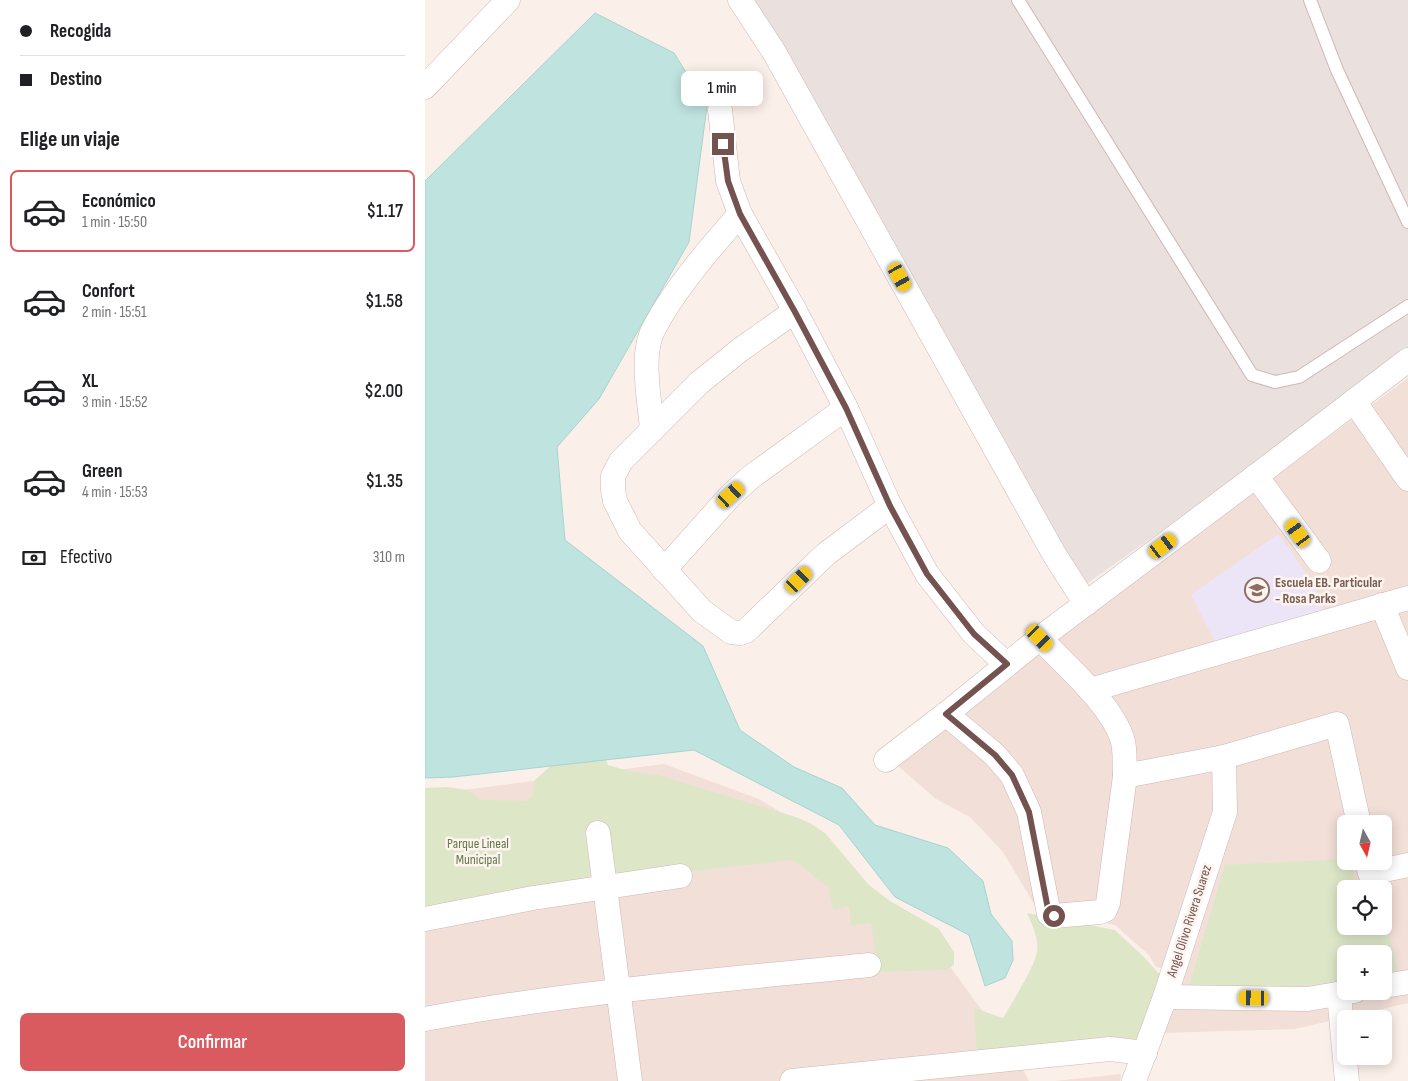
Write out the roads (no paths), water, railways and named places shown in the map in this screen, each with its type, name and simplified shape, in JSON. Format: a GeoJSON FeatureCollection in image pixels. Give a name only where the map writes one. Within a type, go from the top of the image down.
{"type":"FeatureCollection","features":[{"type":"Feature","properties":{"kind":"street"},"geometry":{"type":"LineString","coordinates":[[425,87],[508,0]]}},
{"type":"Feature","properties":{"kind":"street"},"geometry":{"type":"LineString","coordinates":[[740,0],[774,52],[1054,554],[1085,604]]}},
{"type":"Feature","properties":{"kind":"street"},"geometry":{"type":"LineString","coordinates":[[720,110],[728,181],[740,214],[846,408],[890,506],[927,574],[974,634],[1007,664]]}},
{"type":"Feature","properties":{"kind":"street"},"geometry":{"type":"LineString","coordinates":[[652,430],[647,366],[650,338],[667,306],[689,274],[703,255],[740,214]]}},
{"type":"Feature","properties":{"kind":"street"},"geometry":{"type":"LineString","coordinates":[[795,312],[740,350],[699,383],[621,461],[613,476],[615,501],[630,531],[702,611],[731,632],[740,633],[746,631],[826,554],[890,506]]}},
{"type":"Feature","properties":{"kind":"street"},"geometry":{"type":"LineString","coordinates":[[886,760],[1040,638],[1408,360]]}},
{"type":"Feature","properties":{"kind":"street"},"geometry":{"type":"LineString","coordinates":[[1354,401],[1408,479]]}},
{"type":"Feature","properties":{"kind":"street"},"geometry":{"type":"LineString","coordinates":[[664,570],[731,495],[751,477],[846,408]]}},
{"type":"Feature","properties":{"kind":"street"},"geometry":{"type":"LineString","coordinates":[[1256,476],[1319,561]]}},
{"type":"Feature","properties":{"kind":"street"},"geometry":{"type":"LineString","coordinates":[[1090,690],[1408,598]]}},
{"type":"Feature","properties":{"kind":"street"},"geometry":{"type":"LineString","coordinates":[[1382,605],[1408,668]]}},
{"type":"Feature","properties":{"kind":"street"},"geometry":{"type":"LineString","coordinates":[[946,714],[995,755],[1012,775],[1029,812],[1049,914],[1054,916],[1105,910],[1108,903],[1125,776],[1123,740],[1115,722],[1090,690],[1040,638]]}},
{"type":"Feature","properties":{"kind":"street"},"geometry":{"type":"LineString","coordinates":[[1125,776],[1224,757],[1337,724],[1357,815]]}},
{"type":"Feature","properties":{"kind":"street","name":"Angel Olivo Rivera Suarez"},"geometry":{"type":"LineString","coordinates":[[1135,1081],[1165,997],[1225,812],[1224,757]]}},
{"type":"Feature","properties":{"kind":"street"},"geometry":{"type":"LineString","coordinates":[[598,833],[630,1081]]}},
{"type":"Feature","properties":{"kind":"street"},"geometry":{"type":"LineString","coordinates":[[1393,868],[1408,865]]}},
{"type":"Feature","properties":{"kind":"street"},"geometry":{"type":"LineString","coordinates":[[1369,870],[1370,873],[1384,870]]}},
{"type":"Feature","properties":{"kind":"street"},"geometry":{"type":"LineString","coordinates":[[425,919],[605,886],[680,876]]}},
{"type":"Feature","properties":{"kind":"street"},"geometry":{"type":"LineString","coordinates":[[425,1019],[490,1007],[619,989],[869,965]]}},
{"type":"Feature","properties":{"kind":"street"},"geometry":{"type":"LineString","coordinates":[[1392,985],[1408,982]]}},
{"type":"Feature","properties":{"kind":"street"},"geometry":{"type":"LineString","coordinates":[[1165,997],[1308,999],[1337,994]]}},
{"type":"Feature","properties":{"kind":"street"},"geometry":{"type":"LineString","coordinates":[[1347,1000],[1347,1081]]}},
{"type":"Feature","properties":{"kind":"street"},"geometry":{"type":"LineString","coordinates":[[792,1081],[1110,1049],[1145,1053]]}},
{"type":"Feature","properties":{"kind":"lane"},"geometry":{"type":"LineString","coordinates":[[1018,0],[1252,375],[1275,382],[1299,377],[1408,306]]}},
{"type":"Feature","properties":{"kind":"lane"},"geometry":{"type":"LineString","coordinates":[[1310,0],[1337,70],[1408,222]]}},
{"type":"Feature","properties":{"kind":"water"},"geometry":{"type":"Polygon","coordinates":[[[595,13],[674,53],[707,106],[689,242],[599,399],[557,447],[565,540],[703,646],[740,730],[794,767],[842,788],[875,825],[948,848],[983,881],[991,914],[1012,941],[1013,960],[1005,978],[985,986],[969,935],[895,897],[839,825],[694,750],[453,777],[425,778],[425,181],[595,13]]]}},
{"type":"Feature","properties":{"kind":"place","name":"Escuela EB. Particular - Rosa Parks"},"geometry":{"type":"Point","coordinates":[1257,590]}},
{"type":"Feature","properties":{"kind":"park label","name":"Parque Lineal Municipal"},"geometry":{"type":"Point","coordinates":[478,852]}}]}
